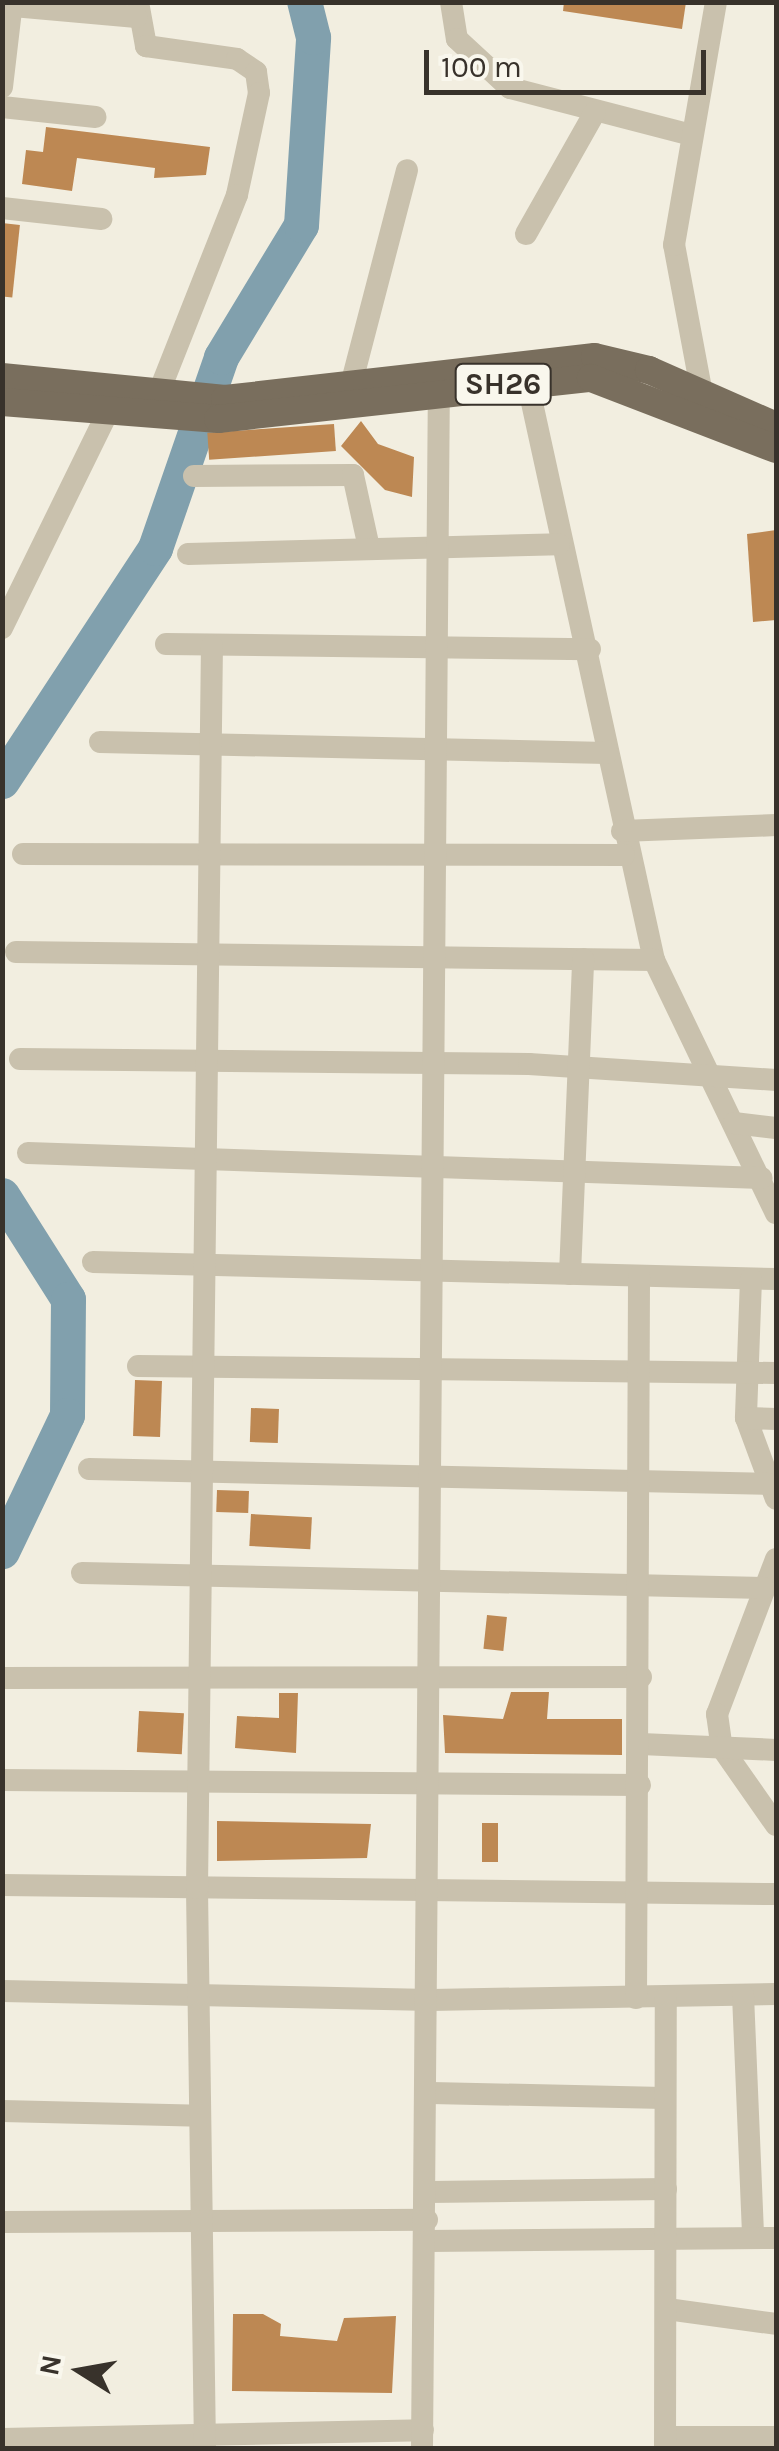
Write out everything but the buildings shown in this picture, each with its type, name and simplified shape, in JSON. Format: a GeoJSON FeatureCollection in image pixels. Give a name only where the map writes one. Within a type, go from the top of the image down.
{"type":"FeatureCollection","features":[{"type":"Feature","properties":{"kind":"main road","name":"SH26"},"geometry":{"type":"LineString","coordinates":[[2,378],[160,407],[222,409],[439,385],[560,366],[623,362],[776,426]]}},
{"type":"Feature","properties":{"kind":"main road","name":"SH26"},"geometry":{"type":"LineString","coordinates":[[222,409],[352,384],[526,380],[560,366],[632,387],[776,449]]}},
{"type":"Feature","properties":{"kind":"main road","name":"SH26"},"geometry":{"type":"LineString","coordinates":[[2,402],[106,416],[160,407]]}},
{"type":"Feature","properties":{"kind":"street"},"geometry":{"type":"LineString","coordinates":[[451,2],[457,38],[492,75],[524,96],[692,136]]}},
{"type":"Feature","properties":{"kind":"street"},"geometry":{"type":"LineString","coordinates":[[702,394],[674,245],[716,2]]}},
{"type":"Feature","properties":{"kind":"street"},"geometry":{"type":"LineString","coordinates":[[2,87],[9,4],[137,10],[146,46],[238,59],[256,72],[259,92],[238,196],[160,407]]}},
{"type":"Feature","properties":{"kind":"street"},"geometry":{"type":"LineString","coordinates":[[2,107],[95,117]]}},
{"type":"Feature","properties":{"kind":"street"},"geometry":{"type":"LineString","coordinates":[[526,234],[594,112]]}},
{"type":"Feature","properties":{"kind":"street"},"geometry":{"type":"LineString","coordinates":[[352,384],[407,170]]}},
{"type":"Feature","properties":{"kind":"street"},"geometry":{"type":"LineString","coordinates":[[2,208],[101,219]]}},
{"type":"Feature","properties":{"kind":"street"},"geometry":{"type":"LineString","coordinates":[[526,380],[558,544],[590,649],[624,855],[654,960],[776,1210]]}},
{"type":"Feature","properties":{"kind":"street"},"geometry":{"type":"LineString","coordinates":[[2,2438],[205,2442],[422,2439],[431,2093],[425,1578],[432,1271],[430,957],[439,385]]}},
{"type":"Feature","properties":{"kind":"street"},"geometry":{"type":"LineString","coordinates":[[2,628],[106,416]]}},
{"type":"Feature","properties":{"kind":"street"},"geometry":{"type":"LineString","coordinates":[[194,476],[353,475],[369,548]]}},
{"type":"Feature","properties":{"kind":"street"},"geometry":{"type":"LineString","coordinates":[[188,554],[558,544]]}},
{"type":"Feature","properties":{"kind":"street"},"geometry":{"type":"LineString","coordinates":[[166,644],[590,649]]}},
{"type":"Feature","properties":{"kind":"street"},"geometry":{"type":"LineString","coordinates":[[205,2442],[197,1888],[212,646]]}},
{"type":"Feature","properties":{"kind":"street"},"geometry":{"type":"LineString","coordinates":[[100,742],[608,753]]}},
{"type":"Feature","properties":{"kind":"street"},"geometry":{"type":"LineString","coordinates":[[622,831],[776,825]]}},
{"type":"Feature","properties":{"kind":"street"},"geometry":{"type":"LineString","coordinates":[[23,854],[624,855]]}},
{"type":"Feature","properties":{"kind":"street"},"geometry":{"type":"LineString","coordinates":[[16,952],[654,960]]}},
{"type":"Feature","properties":{"kind":"street"},"geometry":{"type":"LineString","coordinates":[[570,1274],[583,959]]}},
{"type":"Feature","properties":{"kind":"street"},"geometry":{"type":"LineString","coordinates":[[20,1060],[430,1062],[580,1066],[776,1080]]}},
{"type":"Feature","properties":{"kind":"street"},"geometry":{"type":"LineString","coordinates":[[734,1122],[776,1128]]}},
{"type":"Feature","properties":{"kind":"street"},"geometry":{"type":"LineString","coordinates":[[28,1153],[206,1161],[575,1166],[762,1178]]}},
{"type":"Feature","properties":{"kind":"street"},"geometry":{"type":"LineString","coordinates":[[94,1262],[776,1279]]}},
{"type":"Feature","properties":{"kind":"street"},"geometry":{"type":"LineString","coordinates":[[636,1998],[642,1584],[638,1276]]}},
{"type":"Feature","properties":{"kind":"street"},"geometry":{"type":"LineString","coordinates":[[89,1469],[428,1478],[640,1478],[773,1491],[746,1418],[751,1279]]}},
{"type":"Feature","properties":{"kind":"street"},"geometry":{"type":"LineString","coordinates":[[138,1366],[776,1373]]}},
{"type":"Feature","properties":{"kind":"street"},"geometry":{"type":"LineString","coordinates":[[746,1418],[776,1419]]}},
{"type":"Feature","properties":{"kind":"street"},"geometry":{"type":"LineString","coordinates":[[776,1559],[720,1691],[722,1748],[776,1825]]}},
{"type":"Feature","properties":{"kind":"street"},"geometry":{"type":"LineString","coordinates":[[82,1574],[202,1573],[764,1588]]}},
{"type":"Feature","properties":{"kind":"street"},"geometry":{"type":"LineString","coordinates":[[2,1678],[425,1673],[641,1677]]}},
{"type":"Feature","properties":{"kind":"street"},"geometry":{"type":"LineString","coordinates":[[641,1744],[776,1750]]}},
{"type":"Feature","properties":{"kind":"street"},"geometry":{"type":"LineString","coordinates":[[2,1780],[640,1785]]}},
{"type":"Feature","properties":{"kind":"street"},"geometry":{"type":"LineString","coordinates":[[2,1884],[776,1894]]}},
{"type":"Feature","properties":{"kind":"street"},"geometry":{"type":"LineString","coordinates":[[2,1991],[199,1992],[431,2000],[776,1994]]}},
{"type":"Feature","properties":{"kind":"street"},"geometry":{"type":"LineString","coordinates":[[2,2222],[201,2220],[666,2239],[765,2238],[743,1995]]}},
{"type":"Feature","properties":{"kind":"street"},"geometry":{"type":"LineString","coordinates":[[666,1998],[666,2443],[776,2438]]}},
{"type":"Feature","properties":{"kind":"street"},"geometry":{"type":"LineString","coordinates":[[431,2093],[664,2098]]}},
{"type":"Feature","properties":{"kind":"street"},"geometry":{"type":"LineString","coordinates":[[2,2110],[200,2116]]}},
{"type":"Feature","properties":{"kind":"street"},"geometry":{"type":"LineString","coordinates":[[428,2192],[666,2188]]}},
{"type":"Feature","properties":{"kind":"street"},"geometry":{"type":"LineString","coordinates":[[666,2308],[776,2324]]}},
{"type":"Feature","properties":{"kind":"waterway"},"geometry":{"type":"LineString","coordinates":[[2,781],[155,548],[221,357],[301,225],[313,37],[304,2]]}},
{"type":"Feature","properties":{"kind":"waterway"},"geometry":{"type":"LineString","coordinates":[[2,1195],[68,1299],[67,1415],[2,1551]]}}]}
